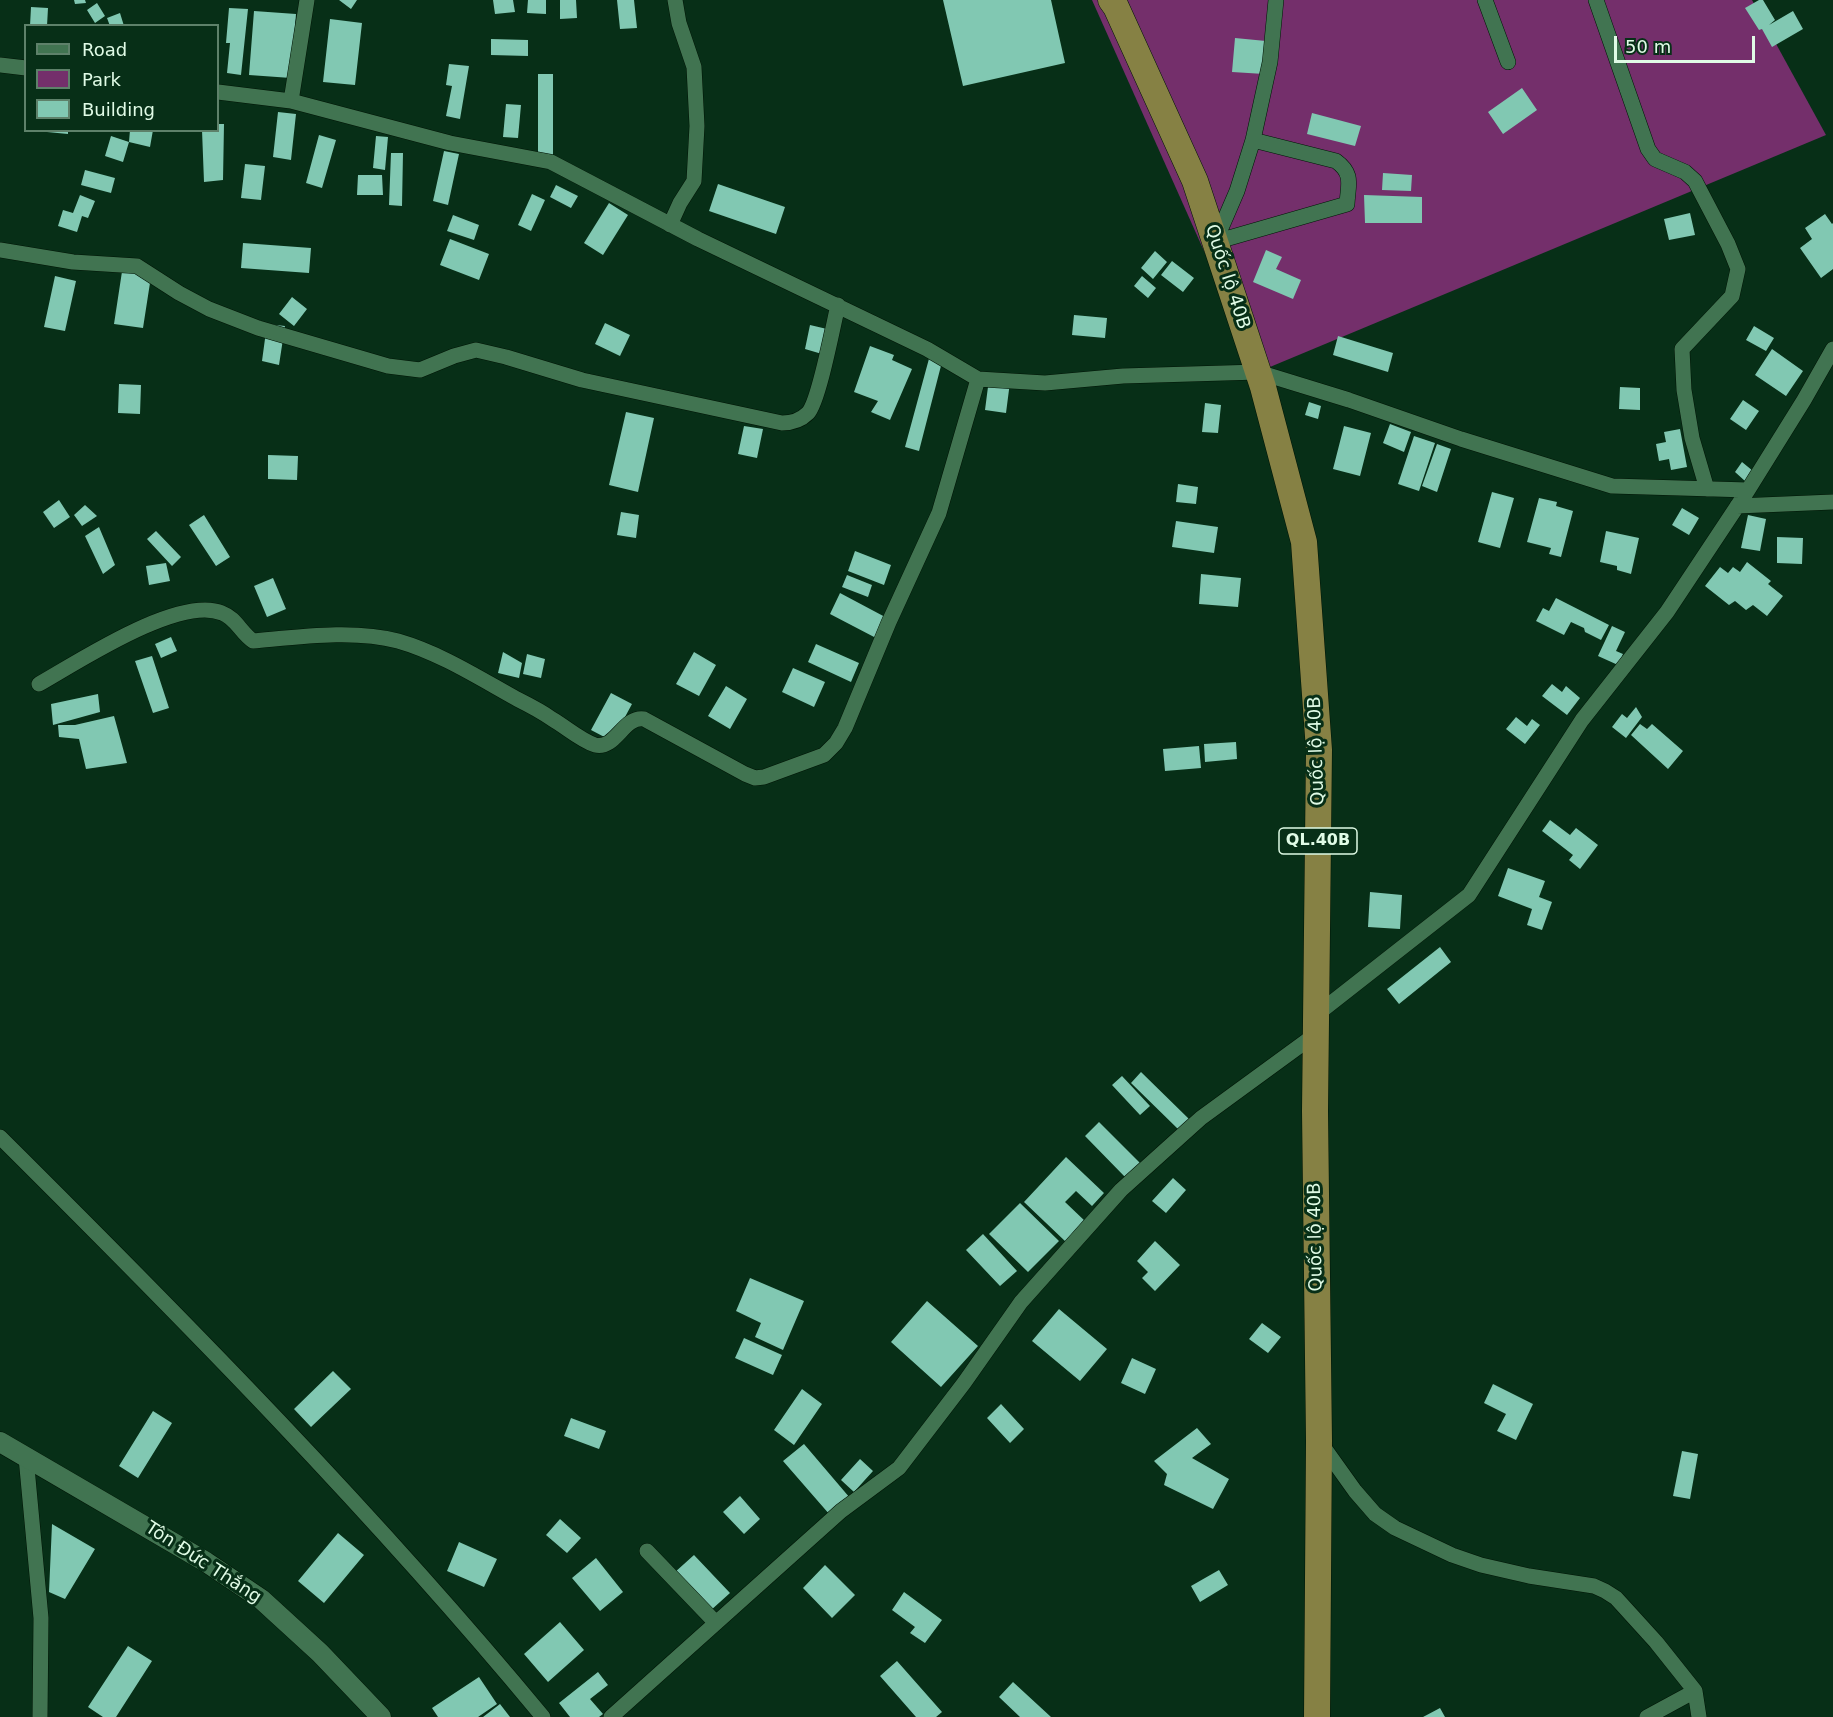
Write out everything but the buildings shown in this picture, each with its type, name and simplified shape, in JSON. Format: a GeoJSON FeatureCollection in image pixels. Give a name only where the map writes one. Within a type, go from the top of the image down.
{"type":"FeatureCollection","features":[{"type":"Feature","properties":{"kind":"highway","name":"Quốc lộ 40B"},"geometry":{"type":"LineString","coordinates":[[1111,0],[1195,181],[1258,372],[1304,542],[1319,750],[1315,1111],[1319,1441],[1317,1717]]}},
{"type":"Feature","properties":{"kind":"street"},"geometry":{"type":"LineString","coordinates":[[291,101],[307,0]]}},
{"type":"Feature","properties":{"kind":"street"},"geometry":{"type":"LineString","coordinates":[[670,225],[694,181],[697,126],[694,67],[679,23],[675,0]]}},
{"type":"Feature","properties":{"kind":"street"},"geometry":{"type":"LineString","coordinates":[[1215,242],[1237,191],[1253,140],[1270,62],[1276,0]]}},
{"type":"Feature","properties":{"kind":"street"},"geometry":{"type":"LineString","coordinates":[[1485,0],[1508,62]]}},
{"type":"Feature","properties":{"kind":"street"},"geometry":{"type":"LineString","coordinates":[[1596,0],[1648,149],[1655,159],[1685,172],[1695,181],[1728,243],[1737,269],[1732,296],[1682,349],[1684,390],[1692,438],[1707,489]]}},
{"type":"Feature","properties":{"kind":"street"},"geometry":{"type":"LineString","coordinates":[[0,65],[24,68]]}},
{"type":"Feature","properties":{"kind":"street"},"geometry":{"type":"LineString","coordinates":[[219,92],[291,101],[450,142],[550,162],[670,225],[927,349],[978,379],[1045,383],[1123,376],[1258,372],[1612,486],[1748,490]]}},
{"type":"Feature","properties":{"kind":"street"},"geometry":{"type":"LineString","coordinates":[[1215,242],[1347,204],[1349,177],[1346,168],[1336,161],[1253,140]]}},
{"type":"Feature","properties":{"kind":"street"},"geometry":{"type":"LineString","coordinates":[[0,250],[73,262],[137,266],[209,309],[258,328],[388,366],[420,370],[461,353],[476,350],[582,380],[782,423],[799,420],[812,407],[838,305]]}},
{"type":"Feature","properties":{"kind":"street"},"geometry":{"type":"LineString","coordinates":[[610,1717],[841,1511],[899,1468],[964,1383],[1021,1302],[1121,1190],[1201,1118],[1469,895],[1582,720],[1667,612],[1748,490],[1833,349]]}},
{"type":"Feature","properties":{"kind":"street"},"geometry":{"type":"LineString","coordinates":[[39,684],[143,627],[192,610],[209,610],[231,617],[253,641],[314,636],[350,636],[398,641],[446,660],[598,746],[606,745],[630,722],[638,718],[644,719],[745,774],[755,778],[764,777],[824,755],[836,743],[845,728],[889,622],[939,513],[978,379]]}},
{"type":"Feature","properties":{"kind":"street"},"geometry":{"type":"LineString","coordinates":[[1737,506],[1833,502]]}},
{"type":"Feature","properties":{"kind":"street"},"geometry":{"type":"LineString","coordinates":[[0,1137],[147,1282],[363,1508],[543,1717]]}},
{"type":"Feature","properties":{"kind":"street"},"geometry":{"type":"LineString","coordinates":[[1319,1441],[1375,1514],[1395,1528],[1452,1555],[1481,1565],[1529,1576],[1594,1586],[1616,1598],[1656,1642],[1695,1691],[1699,1717]]}},
{"type":"Feature","properties":{"kind":"street","name":"Tôn Đức Thắng"},"geometry":{"type":"LineString","coordinates":[[0,1442],[206,1562],[261,1599],[320,1653],[381,1717]]}},
{"type":"Feature","properties":{"kind":"street"},"geometry":{"type":"LineString","coordinates":[[26,1457],[40,1618],[43,1716]]}},
{"type":"Feature","properties":{"kind":"street"},"geometry":{"type":"LineString","coordinates":[[647,1551],[716,1623]]}},
{"type":"Feature","properties":{"kind":"street"},"geometry":{"type":"LineString","coordinates":[[1647,1717],[1695,1691]]}},
{"type":"Feature","properties":{"kind":"green space"},"geometry":{"type":"Polygon","coordinates":[[[1092,0],[1752,0],[1826,135],[1258,372],[1092,0]]]}}]}
